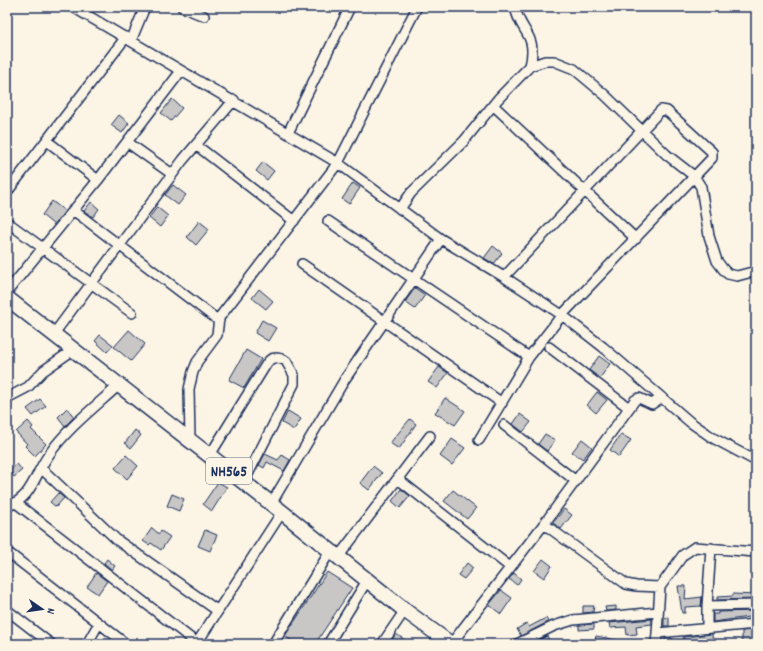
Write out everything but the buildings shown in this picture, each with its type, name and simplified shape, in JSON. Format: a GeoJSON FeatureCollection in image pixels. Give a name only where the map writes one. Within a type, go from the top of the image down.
{"type":"FeatureCollection","features":[{"type":"Feature","properties":{"kind":"highway","name":"NH565"},"geometry":{"type":"LineString","coordinates":[[7,298],[335,553],[445,642]]}},
{"type":"Feature","properties":{"kind":"street"},"geometry":{"type":"LineString","coordinates":[[73,7],[181,71],[234,100],[338,163],[441,239],[504,277],[562,316],[602,347],[690,422],[712,438],[756,461]]}},
{"type":"Feature","properties":{"kind":"street"},"geometry":{"type":"LineString","coordinates":[[7,192],[128,39],[146,7]]}},
{"type":"Feature","properties":{"kind":"street"},"geometry":{"type":"LineString","coordinates":[[182,7],[204,16]]}},
{"type":"Feature","properties":{"kind":"street"},"geometry":{"type":"LineString","coordinates":[[288,133],[350,7]]}},
{"type":"Feature","properties":{"kind":"street"},"geometry":{"type":"LineString","coordinates":[[190,440],[191,412],[189,389],[193,372],[197,362],[217,335],[218,321],[221,314],[294,222],[338,163],[417,7]]}},
{"type":"Feature","properties":{"kind":"street"},"geometry":{"type":"LineString","coordinates":[[515,7],[520,22],[531,40],[530,66]]}},
{"type":"Feature","properties":{"kind":"street"},"geometry":{"type":"LineString","coordinates":[[400,209],[411,192],[464,141],[493,105],[530,66],[545,61],[554,61],[574,69],[682,168],[694,176],[702,187],[709,236],[722,269],[728,274],[737,276],[756,271]]}},
{"type":"Feature","properties":{"kind":"street"},"geometry":{"type":"LineString","coordinates":[[7,292],[98,180],[181,71]]}},
{"type":"Feature","properties":{"kind":"street"},"geometry":{"type":"LineString","coordinates":[[53,335],[172,174],[234,100]]}},
{"type":"Feature","properties":{"kind":"street"},"geometry":{"type":"LineString","coordinates":[[493,105],[636,239]]}},
{"type":"Feature","properties":{"kind":"street"},"geometry":{"type":"LineString","coordinates":[[479,440],[529,357],[562,316],[712,158],[712,152],[667,112],[661,110],[504,277]]}},
{"type":"Feature","properties":{"kind":"street"},"geometry":{"type":"LineString","coordinates":[[47,141],[98,180]]}},
{"type":"Feature","properties":{"kind":"street"},"geometry":{"type":"LineString","coordinates":[[127,142],[172,174]]}},
{"type":"Feature","properties":{"kind":"street"},"geometry":{"type":"LineString","coordinates":[[196,145],[294,222]]}},
{"type":"Feature","properties":{"kind":"street"},"geometry":{"type":"LineString","coordinates":[[73,210],[218,321]]}},
{"type":"Feature","properties":{"kind":"street"},"geometry":{"type":"LineString","coordinates":[[328,220],[529,357]]}},
{"type":"Feature","properties":{"kind":"street"},"geometry":{"type":"LineString","coordinates":[[7,222],[132,314]]}},
{"type":"Feature","properties":{"kind":"street"},"geometry":{"type":"LineString","coordinates":[[119,385],[58,442],[27,493],[12,505],[198,643],[277,508],[345,378],[441,239]]}},
{"type":"Feature","properties":{"kind":"street"},"geometry":{"type":"LineString","coordinates":[[302,264],[502,403]]}},
{"type":"Feature","properties":{"kind":"street"},"geometry":{"type":"LineString","coordinates":[[549,348],[629,408]]}},
{"type":"Feature","properties":{"kind":"street"},"geometry":{"type":"LineString","coordinates":[[7,398],[28,387],[43,371],[73,350]]}},
{"type":"Feature","properties":{"kind":"street"},"geometry":{"type":"LineString","coordinates":[[210,455],[266,363],[270,359],[274,358],[286,361],[294,375],[294,384],[244,482]]}},
{"type":"Feature","properties":{"kind":"street"},"geometry":{"type":"LineString","coordinates":[[445,642],[510,567],[544,524],[636,399],[642,399],[647,403],[652,404],[661,398]]}},
{"type":"Feature","properties":{"kind":"street"},"geometry":{"type":"LineString","coordinates":[[504,425],[576,481]]}},
{"type":"Feature","properties":{"kind":"street"},"geometry":{"type":"LineString","coordinates":[[273,644],[335,553],[398,479],[430,436]]}},
{"type":"Feature","properties":{"kind":"street"},"geometry":{"type":"LineString","coordinates":[[41,468],[117,540],[218,611]]}},
{"type":"Feature","properties":{"kind":"street"},"geometry":{"type":"LineString","coordinates":[[398,479],[510,567]]}},
{"type":"Feature","properties":{"kind":"street"},"geometry":{"type":"LineString","coordinates":[[544,524],[626,584],[660,587]]}},
{"type":"Feature","properties":{"kind":"street"},"geometry":{"type":"LineString","coordinates":[[656,644],[660,587],[668,573],[683,555],[695,547],[756,551]]}},
{"type":"Feature","properties":{"kind":"street"},"geometry":{"type":"LineString","coordinates":[[707,628],[711,548]]}},
{"type":"Feature","properties":{"kind":"street"},"geometry":{"type":"LineString","coordinates":[[10,554],[126,644]]}},
{"type":"Feature","properties":{"kind":"street"},"geometry":{"type":"LineString","coordinates":[[328,644],[368,579]]}},
{"type":"Feature","properties":{"kind":"street"},"geometry":{"type":"LineString","coordinates":[[707,606],[756,605]]}},
{"type":"Feature","properties":{"kind":"street"},"geometry":{"type":"LineString","coordinates":[[7,610],[51,644]]}},
{"type":"Feature","properties":{"kind":"street"},"geometry":{"type":"LineString","coordinates":[[382,644],[404,610]]}},
{"type":"Feature","properties":{"kind":"street"},"geometry":{"type":"LineString","coordinates":[[520,644],[554,626],[573,620],[658,612]]}},
{"type":"Feature","properties":{"kind":"street"},"geometry":{"type":"LineString","coordinates":[[86,644],[99,623]]}},
{"type":"Feature","properties":{"kind":"street"},"geometry":{"type":"LineString","coordinates":[[657,633],[756,624]]}}]}
